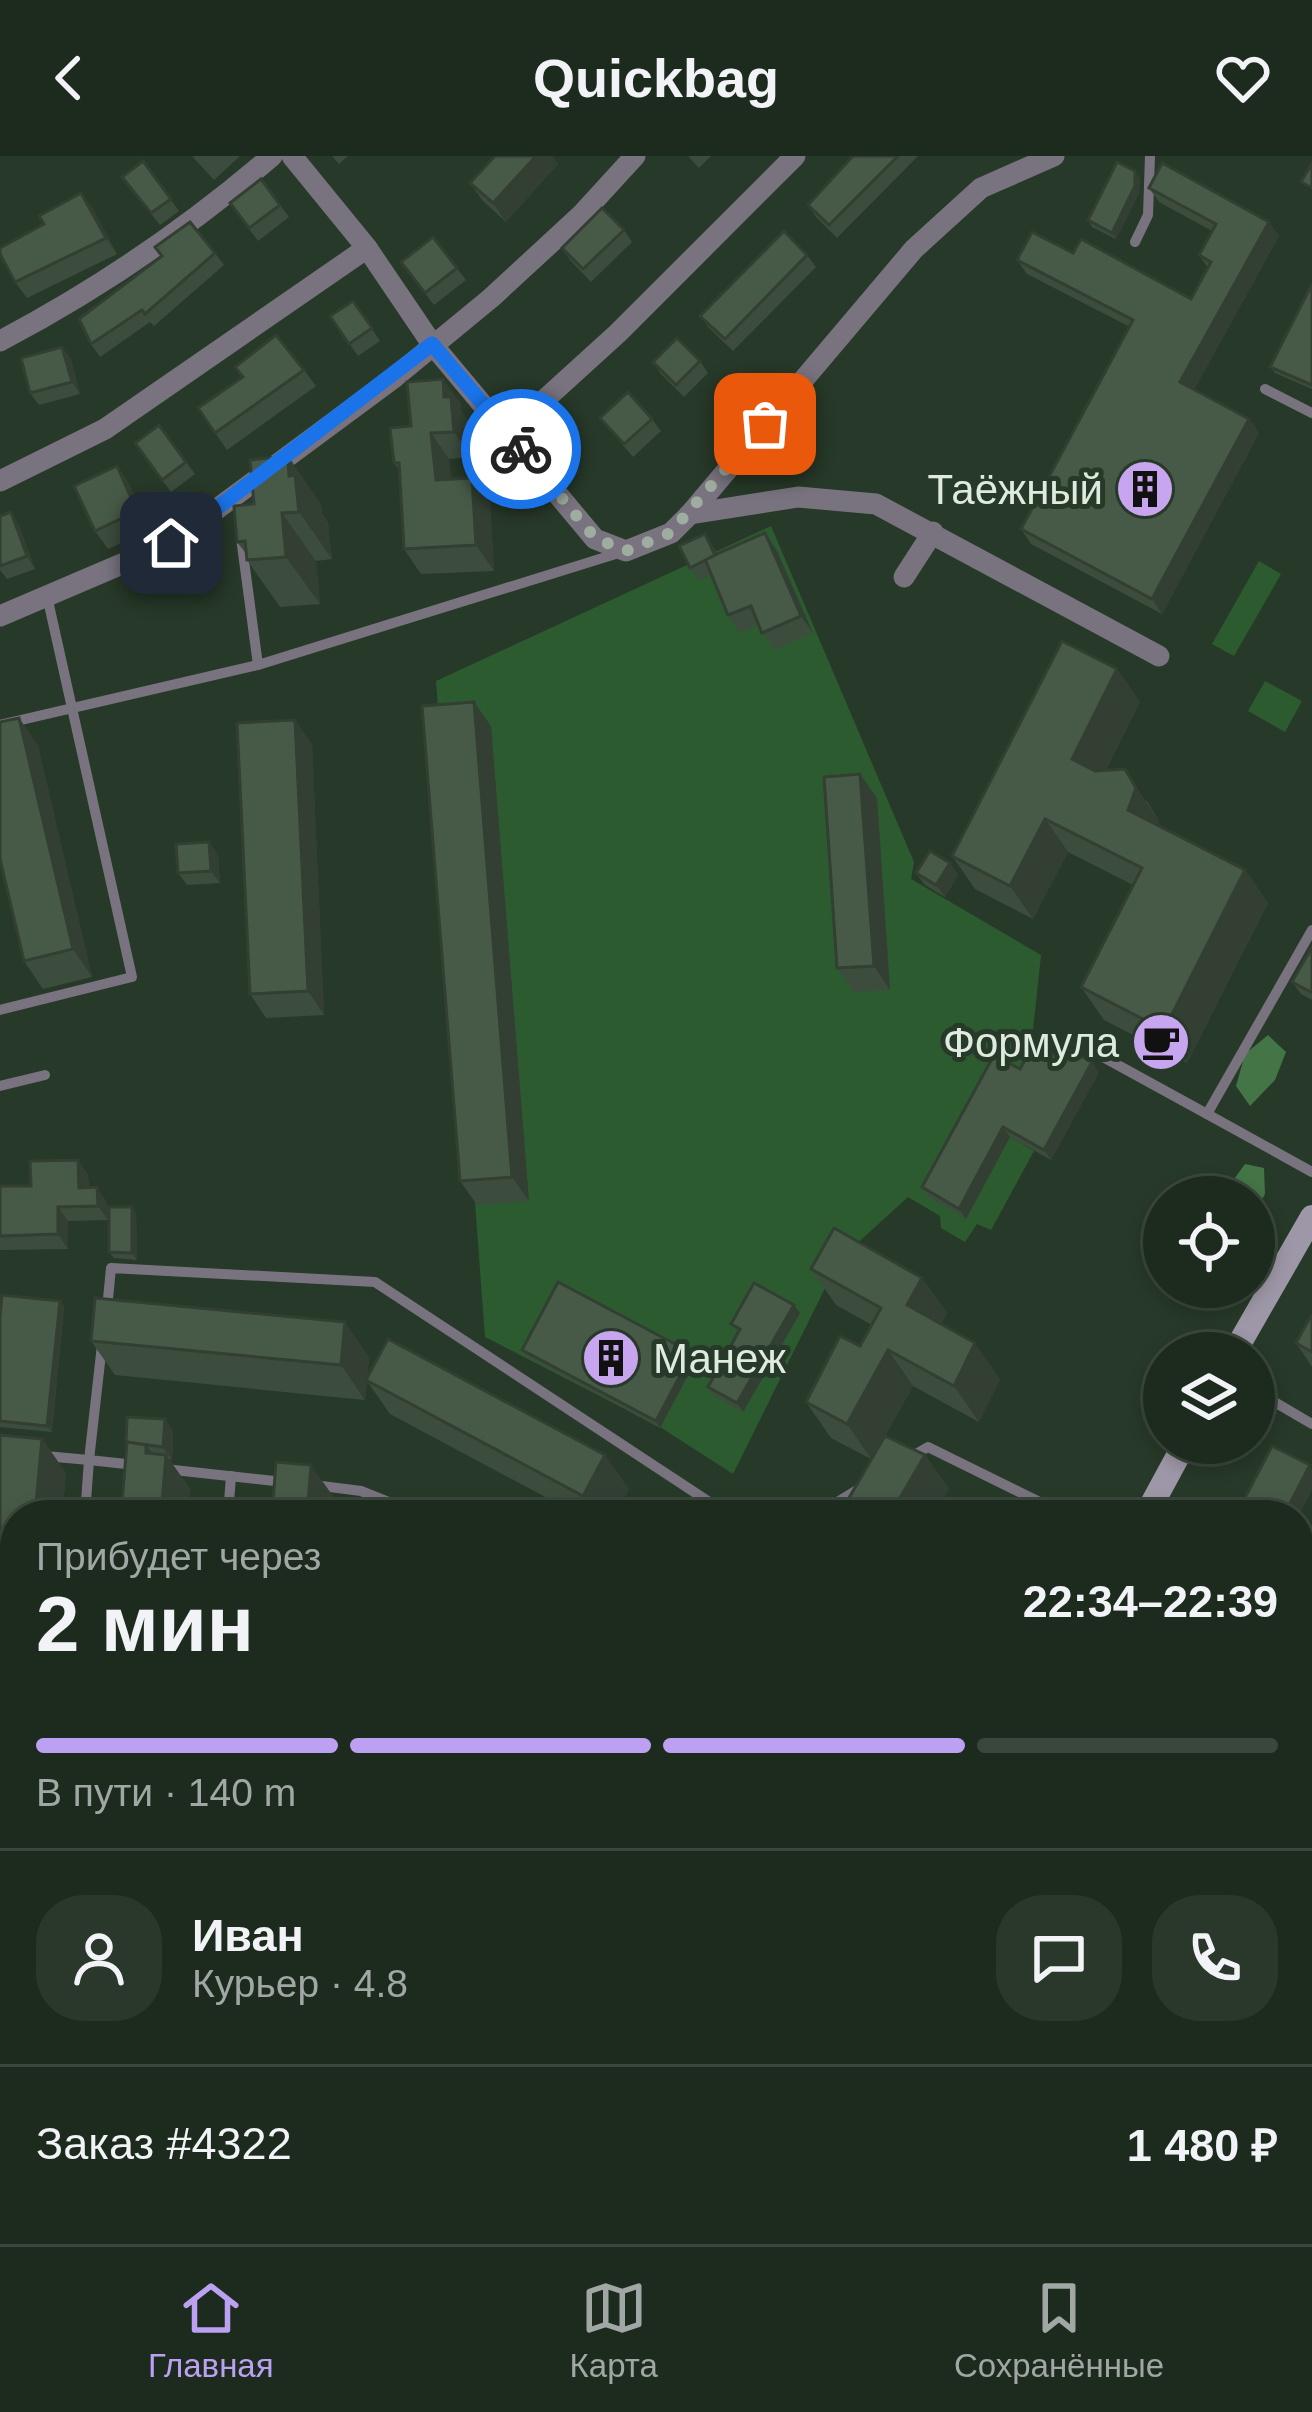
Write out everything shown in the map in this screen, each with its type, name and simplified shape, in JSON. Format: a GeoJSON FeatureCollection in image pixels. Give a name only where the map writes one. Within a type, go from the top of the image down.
{"type":"FeatureCollection","features":[{"type":"Feature","properties":{"kind":"main road"},"geometry":{"type":"LineString","coordinates":[[1246,1332],[1312,1216]]}},
{"type":"Feature","properties":{"kind":"main road"},"geometry":{"type":"LineString","coordinates":[[1154,1500],[1174,1464]]}},
{"type":"Feature","properties":{"kind":"street"},"geometry":{"type":"LineString","coordinates":[[0,341],[99,289],[206,214],[272,156]]}},
{"type":"Feature","properties":{"kind":"street"},"geometry":{"type":"LineString","coordinates":[[292,156],[367,248],[432,344],[595,538],[626,551],[670,533],[690,514],[914,249],[981,188],[1054,156]]}},
{"type":"Feature","properties":{"kind":"street"},"geometry":{"type":"LineString","coordinates":[[0,616],[171,543],[236,504],[580,215],[635,156]]}},
{"type":"Feature","properties":{"kind":"street"},"geometry":{"type":"LineString","coordinates":[[508,433],[618,333],[795,156]]}},
{"type":"Feature","properties":{"kind":"street"},"geometry":{"type":"LineString","coordinates":[[0,481],[105,429],[367,248]]}},
{"type":"Feature","properties":{"kind":"street"},"geometry":{"type":"LineString","coordinates":[[690,514],[798,497],[875,504],[1159,656]]}},
{"type":"Feature","properties":{"kind":"street"},"geometry":{"type":"LineString","coordinates":[[904,577],[933,532]]}},
{"type":"Feature","properties":{"kind":"lane"},"geometry":{"type":"LineString","coordinates":[[1135,242],[1148,214],[1150,156]]}},
{"type":"Feature","properties":{"kind":"lane"},"geometry":{"type":"LineString","coordinates":[[1264,389],[1312,413]]}},
{"type":"Feature","properties":{"kind":"lane"},"geometry":{"type":"LineString","coordinates":[[240,533],[258,665]]}},
{"type":"Feature","properties":{"kind":"lane"},"geometry":{"type":"LineString","coordinates":[[0,725],[258,665],[626,551]]}},
{"type":"Feature","properties":{"kind":"lane"},"geometry":{"type":"LineString","coordinates":[[0,1010],[133,977],[47,596]]}},
{"type":"Feature","properties":{"kind":"lane"},"geometry":{"type":"LineString","coordinates":[[1207,1114],[1312,930]]}},
{"type":"Feature","properties":{"kind":"lane"},"geometry":{"type":"LineString","coordinates":[[1094,1052],[1312,1172]]}},
{"type":"Feature","properties":{"kind":"lane"},"geometry":{"type":"LineString","coordinates":[[0,1086],[45,1075]]}},
{"type":"Feature","properties":{"kind":"lane"},"geometry":{"type":"LineString","coordinates":[[86,1500],[111,1268],[375,1282],[706,1500]]}},
{"type":"Feature","properties":{"kind":"lane"},"geometry":{"type":"LineString","coordinates":[[1275,1402],[1312,1424]]}},
{"type":"Feature","properties":{"kind":"lane"},"geometry":{"type":"LineString","coordinates":[[891,1469],[928,1447],[1036,1500]]}},
{"type":"Feature","properties":{"kind":"lane"},"geometry":{"type":"LineString","coordinates":[[22,1454],[361,1491],[384,1500]]}},
{"type":"Feature","properties":{"kind":"lane"},"geometry":{"type":"LineString","coordinates":[[229,1500],[231,1476]]}},
{"type":"Feature","properties":{"kind":"lane"},"geometry":{"type":"LineString","coordinates":[[841,1500],[872,1481]]}},
{"type":"Feature","properties":{"kind":"green space"},"geometry":{"type":"Polygon","coordinates":[[[771,526],[914,862],[911,879],[1041,955],[1033,1030],[999,1130],[1034,1151],[991,1230],[977,1224],[965,1242],[941,1228],[940,1216],[908,1197],[839,1260],[733,1474],[660,1427],[485,1337],[436,681],[771,526]]]}},
{"type":"Feature","properties":{"kind":"green space"},"geometry":{"type":"Polygon","coordinates":[[[1259,561],[1281,574],[1234,656],[1212,644],[1259,561]]]}},
{"type":"Feature","properties":{"kind":"green space"},"geometry":{"type":"Polygon","coordinates":[[[1265,681],[1302,701],[1285,732],[1248,711],[1265,681]]]}},
{"type":"Feature","properties":{"kind":"green space"},"geometry":{"type":"Polygon","coordinates":[[[1268,1035],[1286,1052],[1275,1080],[1250,1106],[1236,1086],[1245,1054],[1268,1035]]]}},
{"type":"Feature","properties":{"kind":"green space"},"geometry":{"type":"Polygon","coordinates":[[[1245,1164],[1264,1168],[1264,1176],[1236,1176],[1245,1164]]]}},
{"type":"Feature","properties":{"kind":"building"},"geometry":{"type":"Polygon","coordinates":[[[495,156],[536,156],[493,203],[470,183],[495,156]]]}},
{"type":"Feature","properties":{"kind":"building"},"geometry":{"type":"Polygon","coordinates":[[[853,156],[898,156],[829,225],[808,205],[853,156]]]}},
{"type":"Feature","properties":{"kind":"building"},"geometry":{"type":"Polygon","coordinates":[[[143,161],[171,199],[151,213],[122,177],[143,161]]]}},
{"type":"Feature","properties":{"kind":"building"},"geometry":{"type":"Polygon","coordinates":[[[1117,162],[1135,171],[1135,186],[1112,233],[1088,220],[1117,162]]]}},
{"type":"Feature","properties":{"kind":"building"},"geometry":{"type":"Polygon","coordinates":[[[1162,163],[1269,222],[1180,382],[1249,419],[1152,599],[1021,529],[1133,320],[1017,260],[1032,232],[1073,253],[1081,239],[1191,299],[1211,262],[1199,255],[1216,224],[1149,188],[1162,163]]]}},
{"type":"Feature","properties":{"kind":"building"},"geometry":{"type":"Polygon","coordinates":[[[1312,163],[1312,188],[1301,182],[1312,163]]]}},
{"type":"Feature","properties":{"kind":"building"},"geometry":{"type":"Polygon","coordinates":[[[261,179],[280,205],[249,228],[230,203],[261,179]]]}},
{"type":"Feature","properties":{"kind":"building"},"geometry":{"type":"Polygon","coordinates":[[[81,193],[106,238],[15,282],[0,248],[44,224],[39,216],[81,193]]]}},
{"type":"Feature","properties":{"kind":"building"},"geometry":{"type":"Polygon","coordinates":[[[602,208],[624,230],[583,269],[562,248],[602,208]]]}},
{"type":"Feature","properties":{"kind":"building"},"geometry":{"type":"Polygon","coordinates":[[[190,222],[215,253],[145,314],[142,310],[91,344],[79,319],[162,256],[155,247],[190,222]]]}},
{"type":"Feature","properties":{"kind":"building"},"geometry":{"type":"Polygon","coordinates":[[[784,231],[807,255],[725,339],[700,316],[784,231]]]}},
{"type":"Feature","properties":{"kind":"building"},"geometry":{"type":"Polygon","coordinates":[[[433,237],[457,268],[425,293],[401,262],[433,237]]]}},
{"type":"Feature","properties":{"kind":"building"},"geometry":{"type":"Polygon","coordinates":[[[1312,284],[1312,385],[1270,367],[1312,284]]]}},
{"type":"Feature","properties":{"kind":"building"},"geometry":{"type":"Polygon","coordinates":[[[353,301],[372,328],[349,344],[330,316],[353,301]]]}},
{"type":"Feature","properties":{"kind":"building"},"geometry":{"type":"Polygon","coordinates":[[[276,335],[304,370],[215,433],[198,408],[243,377],[235,367],[276,335]]]}},
{"type":"Feature","properties":{"kind":"building"},"geometry":{"type":"Polygon","coordinates":[[[677,338],[700,361],[676,385],[653,362],[677,338]]]}},
{"type":"Feature","properties":{"kind":"building"},"geometry":{"type":"Polygon","coordinates":[[[62,347],[72,382],[30,393],[21,358],[62,347]]]}},
{"type":"Feature","properties":{"kind":"building"},"geometry":{"type":"Polygon","coordinates":[[[443,379],[444,397],[451,397],[454,432],[431,433],[436,480],[472,478],[476,545],[404,549],[399,463],[394,463],[390,428],[411,426],[407,382],[443,379]]]}},
{"type":"Feature","properties":{"kind":"building"},"geometry":{"type":"Polygon","coordinates":[[[628,392],[652,419],[624,444],[600,418],[628,392]]]}},
{"type":"Feature","properties":{"kind":"building"},"geometry":{"type":"Polygon","coordinates":[[[159,425],[186,462],[162,480],[135,443],[159,425]]]}},
{"type":"Feature","properties":{"kind":"building"},"geometry":{"type":"Polygon","coordinates":[[[288,456],[299,512],[282,513],[286,557],[247,560],[245,541],[237,542],[234,506],[254,504],[250,460],[288,456]]]}},
{"type":"Feature","properties":{"kind":"building"},"geometry":{"type":"Polygon","coordinates":[[[117,466],[137,511],[95,531],[74,486],[117,466]]]}},
{"type":"Feature","properties":{"kind":"building"},"geometry":{"type":"Polygon","coordinates":[[[11,512],[27,556],[0,566],[0,516],[11,512]]]}},
{"type":"Feature","properties":{"kind":"building"},"geometry":{"type":"Polygon","coordinates":[[[765,533],[801,616],[762,633],[751,606],[728,615],[705,559],[765,533]]]}},
{"type":"Feature","properties":{"kind":"building"},"geometry":{"type":"Polygon","coordinates":[[[705,534],[715,555],[690,568],[679,546],[705,534]]]}},
{"type":"Feature","properties":{"kind":"building"},"geometry":{"type":"Polygon","coordinates":[[[1062,641],[1117,669],[1072,759],[1095,771],[1125,769],[1136,788],[1128,810],[1245,870],[1164,1030],[1081,987],[1142,868],[1045,819],[1010,886],[952,856],[1062,641]]]}},
{"type":"Feature","properties":{"kind":"building"},"geometry":{"type":"Polygon","coordinates":[[[474,702],[512,1177],[460,1181],[422,706],[474,702]]]}},
{"type":"Feature","properties":{"kind":"building"},"geometry":{"type":"Polygon","coordinates":[[[19,718],[73,949],[24,961],[0,859],[0,722],[19,718]]]}},
{"type":"Feature","properties":{"kind":"building"},"geometry":{"type":"Polygon","coordinates":[[[295,720],[308,991],[250,994],[237,723],[295,720]]]}},
{"type":"Feature","properties":{"kind":"building"},"geometry":{"type":"Polygon","coordinates":[[[860,774],[874,966],[837,968],[824,777],[860,774]]]}},
{"type":"Feature","properties":{"kind":"building"},"geometry":{"type":"Polygon","coordinates":[[[209,842],[211,871],[178,873],[176,844],[209,842]]]}},
{"type":"Feature","properties":{"kind":"building"},"geometry":{"type":"Polygon","coordinates":[[[930,851],[950,863],[936,885],[916,873],[930,851]]]}},
{"type":"Feature","properties":{"kind":"building"},"geometry":{"type":"Polygon","coordinates":[[[1312,947],[1312,990],[1311,992],[1292,982],[1312,947]]]}},
{"type":"Feature","properties":{"kind":"building"},"geometry":{"type":"Polygon","coordinates":[[[1040,1033],[1092,1062],[1044,1150],[1003,1127],[959,1209],[922,1187],[994,1055],[1020,1069],[1040,1033]]]}},
{"type":"Feature","properties":{"kind":"building"},"geometry":{"type":"Polygon","coordinates":[[[78,1160],[79,1188],[97,1187],[98,1206],[58,1207],[58,1234],[0,1236],[0,1186],[31,1186],[30,1161],[78,1160]]]}},
{"type":"Feature","properties":{"kind":"building"},"geometry":{"type":"Polygon","coordinates":[[[109,1207],[132,1207],[132,1253],[109,1252],[109,1207]]]}},
{"type":"Feature","properties":{"kind":"building"},"geometry":{"type":"Polygon","coordinates":[[[834,1228],[922,1278],[907,1305],[975,1343],[954,1386],[888,1350],[847,1424],[806,1402],[840,1336],[860,1346],[881,1308],[811,1269],[834,1228]]]}},
{"type":"Feature","properties":{"kind":"building","name":"Манеж"},"geometry":{"type":"Polygon","coordinates":[[[558,1282],[692,1353],[656,1421],[522,1350],[558,1282]]]}},
{"type":"Feature","properties":{"kind":"building"},"geometry":{"type":"Polygon","coordinates":[[[754,1283],[794,1305],[737,1403],[708,1387],[740,1329],[731,1324],[754,1283]]]}},
{"type":"Feature","properties":{"kind":"building"},"geometry":{"type":"Polygon","coordinates":[[[2,1295],[60,1301],[47,1426],[0,1421],[2,1295]]]}},
{"type":"Feature","properties":{"kind":"building"},"geometry":{"type":"Polygon","coordinates":[[[95,1298],[345,1322],[341,1365],[91,1341],[95,1298]]]}},
{"type":"Feature","properties":{"kind":"building"},"geometry":{"type":"Polygon","coordinates":[[[1312,1314],[1312,1352],[1296,1343],[1312,1314]]]}},
{"type":"Feature","properties":{"kind":"building"},"geometry":{"type":"Polygon","coordinates":[[[388,1339],[605,1455],[583,1496],[366,1380],[388,1339]]]}},
{"type":"Feature","properties":{"kind":"building"},"geometry":{"type":"Polygon","coordinates":[[[127,1417],[165,1419],[163,1447],[126,1442],[127,1417]]]}},
{"type":"Feature","properties":{"kind":"building"},"geometry":{"type":"Polygon","coordinates":[[[0,1435],[42,1439],[36,1500],[0,1500],[0,1435]]]}},
{"type":"Feature","properties":{"kind":"building"},"geometry":{"type":"Polygon","coordinates":[[[885,1436],[925,1455],[899,1500],[848,1500],[885,1436]]]}},
{"type":"Feature","properties":{"kind":"building"},"geometry":{"type":"Polygon","coordinates":[[[127,1442],[146,1445],[146,1453],[166,1455],[162,1500],[122,1500],[127,1442]]]}},
{"type":"Feature","properties":{"kind":"building"},"geometry":{"type":"Polygon","coordinates":[[[1275,1448],[1310,1465],[1292,1500],[1244,1500],[1263,1464],[1275,1464],[1275,1448]]]}},
{"type":"Feature","properties":{"kind":"building"},"geometry":{"type":"Polygon","coordinates":[[[276,1462],[311,1465],[308,1500],[273,1500],[276,1462]]]}},
{"type":"Feature","properties":{"kind":"way so far"},"geometry":{"type":"LineString","coordinates":[[521,449],[595,538],[626,551],[670,533],[765,424]]}},
{"type":"Feature","properties":{"kind":"place","name":"Таёжный"},"geometry":{"type":"Point","coordinates":[1145,489]}},
{"type":"Feature","properties":{"kind":"place","name":"Формула"},"geometry":{"type":"Point","coordinates":[1161,1042]}},
{"type":"Feature","properties":{"kind":"place","name":"Манеж"},"geometry":{"type":"Point","coordinates":[611,1358]}},
{"type":"Feature","properties":{"kind":"route"},"geometry":{"type":"LineString","coordinates":[[171,543],[395,377],[432,344],[521,449]]}}]}
